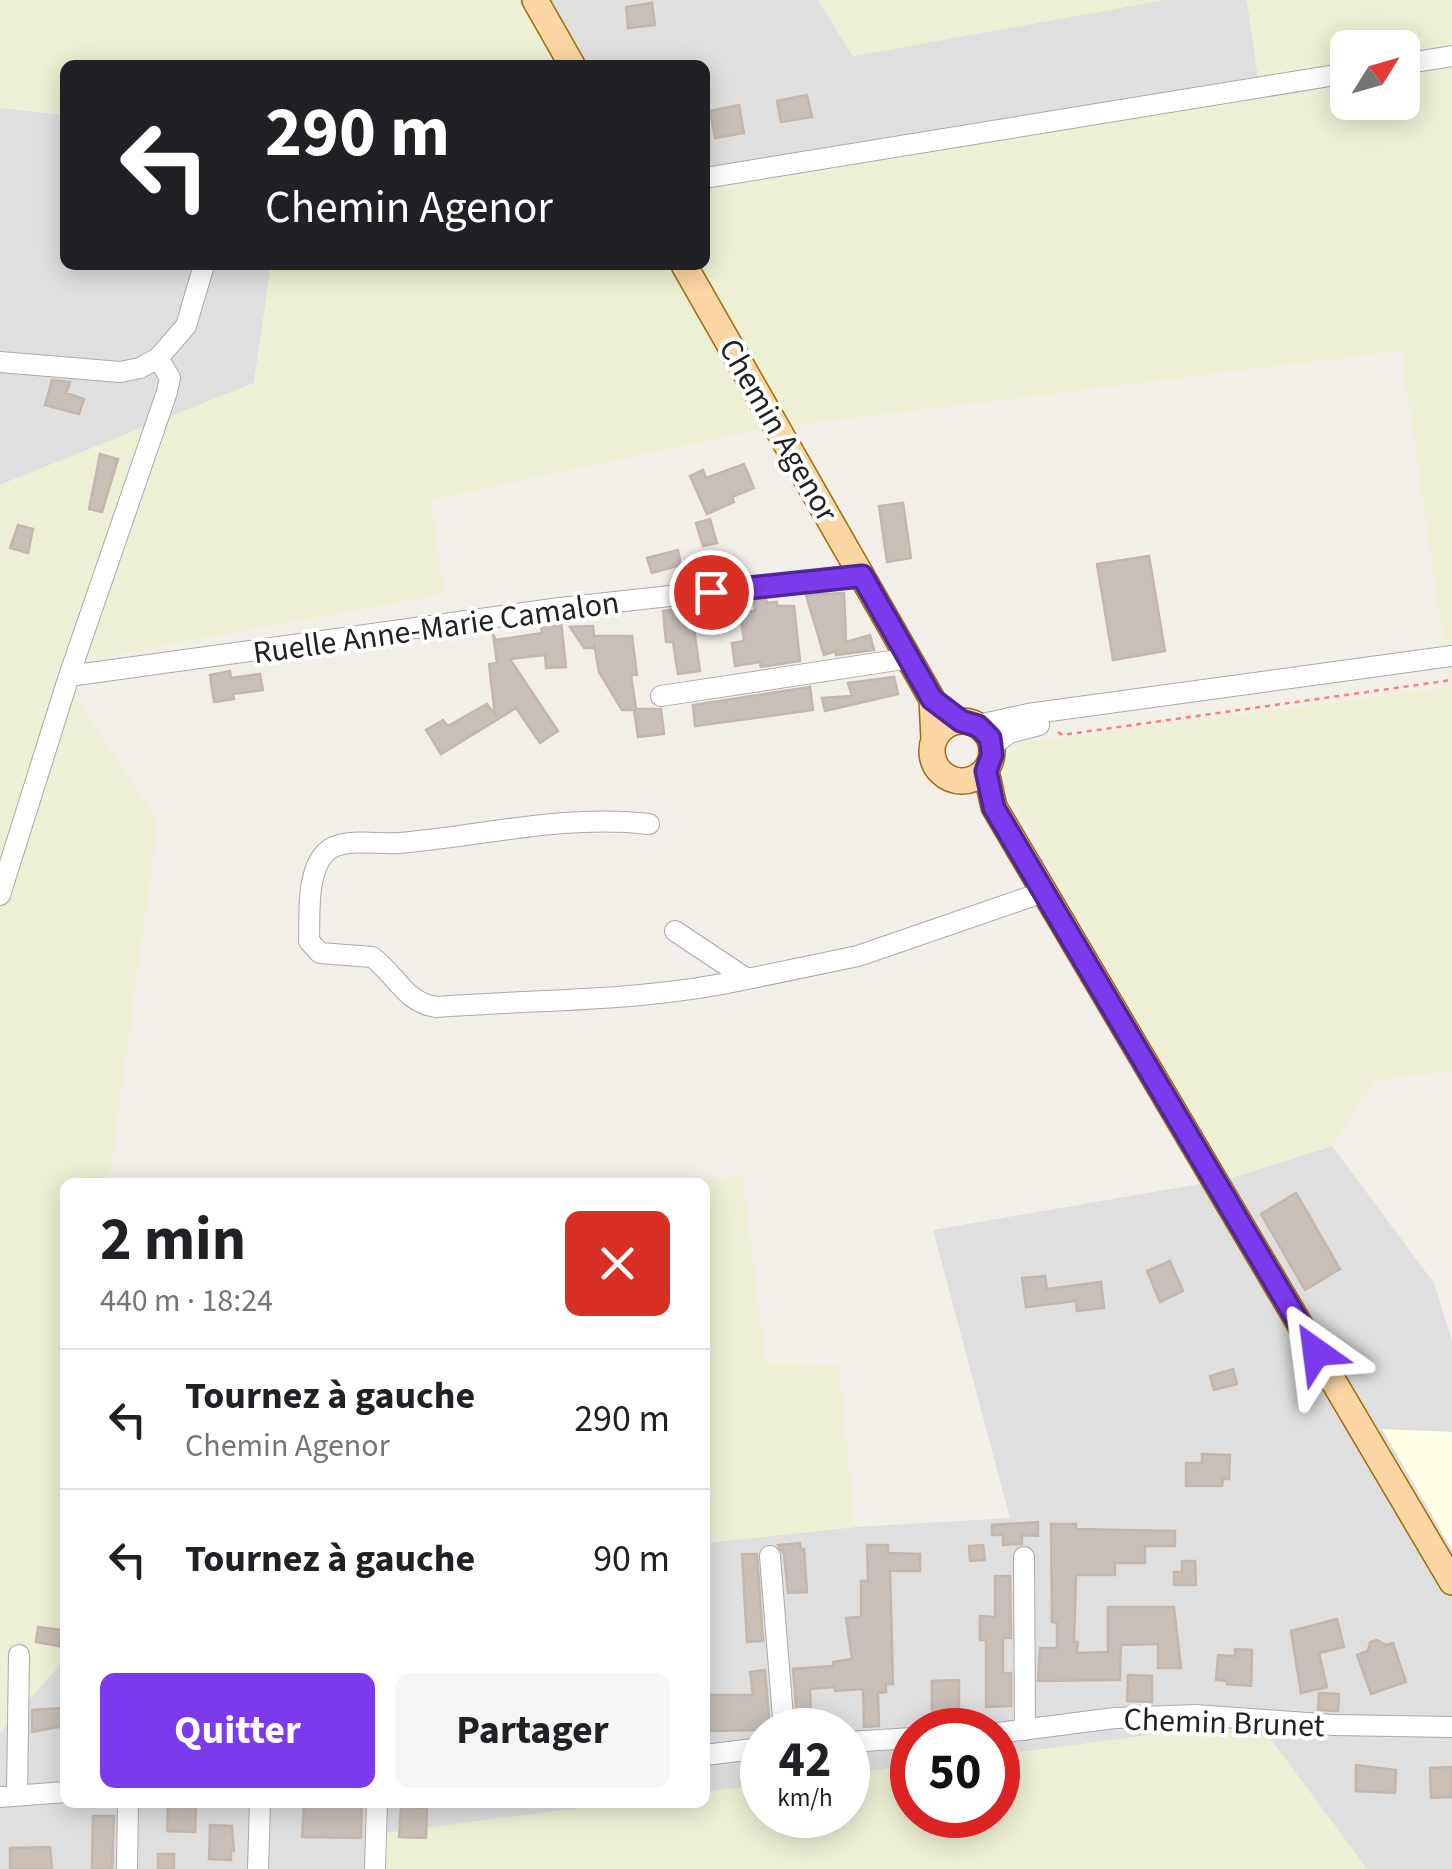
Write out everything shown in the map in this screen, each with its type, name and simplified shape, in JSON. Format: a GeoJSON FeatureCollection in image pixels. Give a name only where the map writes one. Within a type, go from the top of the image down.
{"type":"FeatureCollection","features":[{"type":"Feature","properties":{"kind":"main road"},"geometry":{"type":"LineString","coordinates":[[535,0],[569,60]]}},
{"type":"Feature","properties":{"kind":"main road","name":"Chemin Agenor"},"geometry":{"type":"LineString","coordinates":[[687,270],[932,699],[976,749],[994,808],[1452,1582]]}},
{"type":"Feature","properties":{"kind":"main road","name":"Chemin Agenor"},"geometry":{"type":"LineString","coordinates":[[932,699],[932,757],[940,772],[954,781],[976,749]]}},
{"type":"Feature","properties":{"kind":"main road"},"geometry":{"type":"LineString","coordinates":[[934,739],[945,726],[976,749]]}},
{"type":"Feature","properties":{"kind":"street"},"geometry":{"type":"LineString","coordinates":[[1420,61],[1452,56]]}},
{"type":"Feature","properties":{"kind":"street"},"geometry":{"type":"LineString","coordinates":[[710,177],[1330,77]]}},
{"type":"Feature","properties":{"kind":"street"},"geometry":{"type":"LineString","coordinates":[[0,362],[120,372],[140,368],[158,358],[186,326],[203,270]]}},
{"type":"Feature","properties":{"kind":"street"},"geometry":{"type":"LineString","coordinates":[[0,894],[69,676],[167,392],[170,378],[158,358]]}},
{"type":"Feature","properties":{"kind":"street","name":"Ruelle Anne-Marie Camalon"},"geometry":{"type":"LineString","coordinates":[[69,676],[560,608],[862,576]]}},
{"type":"Feature","properties":{"kind":"street"},"geometry":{"type":"LineString","coordinates":[[976,749],[1028,714],[1452,656]]}},
{"type":"Feature","properties":{"kind":"street"},"geometry":{"type":"LineString","coordinates":[[661,696],[910,658]]}},
{"type":"Feature","properties":{"kind":"street"},"geometry":{"type":"LineString","coordinates":[[976,749],[1008,733],[1045,724],[1452,668]]}},
{"type":"Feature","properties":{"kind":"street"},"geometry":{"type":"LineString","coordinates":[[650,824],[573,821],[332,848],[316,869],[309,942],[320,953],[372,957],[406,995],[422,1005],[580,1002],[688,992],[858,956],[1044,892]]}},
{"type":"Feature","properties":{"kind":"street"},"geometry":{"type":"LineString","coordinates":[[675,931],[747,979]]}},
{"type":"Feature","properties":{"kind":"street"},"geometry":{"type":"LineString","coordinates":[[770,1556],[782,1708]]}},
{"type":"Feature","properties":{"kind":"street"},"geometry":{"type":"LineString","coordinates":[[1024,1556],[1025,1730]]}},
{"type":"Feature","properties":{"kind":"street"},"geometry":{"type":"LineString","coordinates":[[19,1654],[8,1796],[60,1792]]}},
{"type":"Feature","properties":{"kind":"street","name":"Chemin Brunet"},"geometry":{"type":"LineString","coordinates":[[1020,1731],[1115,1718],[1195,1715],[1334,1725],[1452,1727]]}},
{"type":"Feature","properties":{"kind":"street"},"geometry":{"type":"LineString","coordinates":[[710,1754],[740,1751]]}},
{"type":"Feature","properties":{"kind":"street"},"geometry":{"type":"LineString","coordinates":[[127,1869],[128,1808]]}},
{"type":"Feature","properties":{"kind":"street"},"geometry":{"type":"LineString","coordinates":[[258,1869],[260,1808]]}},
{"type":"Feature","properties":{"kind":"street"},"geometry":{"type":"LineString","coordinates":[[375,1869],[377,1808]]}},
{"type":"Feature","properties":{"kind":"path"},"geometry":{"type":"LineString","coordinates":[[1045,724],[1062,734],[1452,680]]}},
{"type":"Feature","properties":{"kind":"shaded area"},"geometry":{"type":"Polygon","coordinates":[[[0,0],[519,0],[554,60],[60,60],[60,114],[0,107],[0,0]]]}},
{"type":"Feature","properties":{"kind":"shaded area"},"geometry":{"type":"Polygon","coordinates":[[[519,0],[818,0],[853,56],[1164,0],[1247,0],[1261,98],[710,187],[710,60],[554,60],[519,0]]]}},
{"type":"Feature","properties":{"kind":"shaded area"},"geometry":{"type":"Polygon","coordinates":[[[818,0],[1164,0],[853,56],[818,0]]]}},
{"type":"Feature","properties":{"kind":"shaded area"},"geometry":{"type":"Polygon","coordinates":[[[1247,0],[1452,0],[1452,1071],[1374,1081],[1332,1146],[1228,1179],[1003,786],[1004,762],[1020,743],[1450,687],[1401,351],[758,430],[431,500],[444,594],[54,666],[158,822],[110,1178],[60,1178],[60,1665],[0,1733],[0,485],[254,383],[270,270],[710,270],[710,187],[1261,98],[1247,0]]]}},
{"type":"Feature","properties":{"kind":"shaded area"},"geometry":{"type":"Polygon","coordinates":[[[0,108],[60,114],[60,270],[270,270],[254,383],[0,485],[0,108]]]}},
{"type":"Feature","properties":{"kind":"shaded area"},"geometry":{"type":"Polygon","coordinates":[[[1332,1146],[1434,1283],[1452,1341],[1452,1869],[1367,1869],[1257,1721],[1020,1752],[1020,1708],[890,1708],[890,1768],[870,1771],[870,1708],[740,1708],[740,1788],[710,1791],[710,1542],[855,1527],[1010,1518],[933,1230],[1228,1179],[1332,1146]]]}},
{"type":"Feature","properties":{"kind":"shaded area"},"geometry":{"type":"Polygon","coordinates":[[[742,1176],[766,1364],[839,1365],[855,1527],[710,1542],[710,1179],[742,1176]]]}},
{"type":"Feature","properties":{"kind":"shaded area"},"geometry":{"type":"Polygon","coordinates":[[[1382,1429],[1452,1432],[1452,1550],[1382,1429]]]}},
{"type":"Feature","properties":{"kind":"shaded area"},"geometry":{"type":"Polygon","coordinates":[[[60,1665],[60,1808],[582,1808],[377,1834],[380,1869],[0,1869],[0,1733],[60,1665]]]}},
{"type":"Feature","properties":{"kind":"shaded area"},"geometry":{"type":"Polygon","coordinates":[[[1257,1721],[1367,1869],[380,1869],[377,1834],[582,1808],[710,1808],[710,1791],[740,1788],[740,1838],[870,1838],[870,1771],[890,1768],[890,1838],[1020,1838],[1020,1752],[1257,1721]]]}},
{"type":"Feature","properties":{"kind":"building"},"geometry":{"type":"Polygon","coordinates":[[[652,3],[655,25],[628,28],[626,7],[652,3]]]}},
{"type":"Feature","properties":{"kind":"building"},"geometry":{"type":"Polygon","coordinates":[[[807,95],[812,117],[781,122],[777,101],[807,95]]]}},
{"type":"Feature","properties":{"kind":"building"},"geometry":{"type":"Polygon","coordinates":[[[739,105],[744,133],[715,138],[710,111],[739,105]]]}},
{"type":"Feature","properties":{"kind":"building"},"geometry":{"type":"Polygon","coordinates":[[[52,380],[70,382],[66,393],[84,399],[79,414],[45,405],[52,380]]]}},
{"type":"Feature","properties":{"kind":"building"},"geometry":{"type":"Polygon","coordinates":[[[100,454],[118,459],[102,512],[89,509],[100,454]]]}},
{"type":"Feature","properties":{"kind":"building"},"geometry":{"type":"Polygon","coordinates":[[[744,464],[754,488],[707,514],[690,476],[703,470],[706,478],[744,464]]]}},
{"type":"Feature","properties":{"kind":"building"},"geometry":{"type":"Polygon","coordinates":[[[903,503],[911,558],[887,562],[879,506],[903,503]]]}},
{"type":"Feature","properties":{"kind":"building"},"geometry":{"type":"Polygon","coordinates":[[[710,519],[717,543],[703,546],[696,523],[710,519]]]}},
{"type":"Feature","properties":{"kind":"building"},"geometry":{"type":"Polygon","coordinates":[[[18,525],[33,529],[28,553],[10,548],[18,525]]]}},
{"type":"Feature","properties":{"kind":"building"},"geometry":{"type":"Polygon","coordinates":[[[678,550],[681,565],[652,573],[647,558],[678,550]]]}},
{"type":"Feature","properties":{"kind":"building"},"geometry":{"type":"Polygon","coordinates":[[[1149,556],[1165,651],[1113,660],[1097,564],[1149,556]]]}},
{"type":"Feature","properties":{"kind":"building"},"geometry":{"type":"Polygon","coordinates":[[[844,593],[846,642],[870,635],[874,650],[824,655],[806,595],[844,593]]]}},
{"type":"Feature","properties":{"kind":"building"},"geometry":{"type":"Polygon","coordinates":[[[766,599],[767,603],[777,602],[777,606],[794,606],[800,661],[735,666],[732,643],[744,641],[740,613],[755,611],[754,601],[766,599]]]}},
{"type":"Feature","properties":{"kind":"building"},"geometry":{"type":"Polygon","coordinates":[[[677,609],[678,616],[692,614],[700,671],[678,674],[673,642],[666,642],[663,611],[677,609]]]}},
{"type":"Feature","properties":{"kind":"building"},"geometry":{"type":"Polygon","coordinates":[[[561,622],[566,667],[546,668],[545,655],[510,659],[558,731],[540,743],[516,708],[441,754],[426,730],[443,720],[448,726],[487,704],[495,715],[489,664],[497,663],[493,634],[496,640],[542,633],[541,625],[561,622]]]}},
{"type":"Feature","properties":{"kind":"building"},"geometry":{"type":"Polygon","coordinates":[[[593,626],[594,636],[632,636],[637,675],[631,675],[636,709],[661,709],[664,734],[638,737],[634,710],[622,710],[599,672],[594,643],[594,648],[584,648],[570,627],[593,626]]]}},
{"type":"Feature","properties":{"kind":"building"},"geometry":{"type":"Polygon","coordinates":[[[230,671],[231,678],[260,674],[263,690],[233,694],[234,699],[214,702],[210,675],[230,671]]]}},
{"type":"Feature","properties":{"kind":"building"},"geometry":{"type":"Polygon","coordinates":[[[894,677],[898,694],[825,711],[822,698],[852,696],[848,683],[894,677]]]}},
{"type":"Feature","properties":{"kind":"building"},"geometry":{"type":"Polygon","coordinates":[[[810,687],[813,710],[695,726],[693,705],[810,687]]]}},
{"type":"Feature","properties":{"kind":"building"},"geometry":{"type":"Polygon","coordinates":[[[1296,1193],[1340,1269],[1305,1290],[1261,1214],[1296,1193]]]}},
{"type":"Feature","properties":{"kind":"building"},"geometry":{"type":"Polygon","coordinates":[[[1170,1261],[1183,1291],[1160,1302],[1147,1271],[1170,1261]]]}},
{"type":"Feature","properties":{"kind":"building"},"geometry":{"type":"Polygon","coordinates":[[[1045,1276],[1047,1289],[1101,1282],[1104,1308],[1077,1311],[1076,1301],[1026,1307],[1022,1278],[1045,1276]]]}},
{"type":"Feature","properties":{"kind":"building"},"geometry":{"type":"Polygon","coordinates":[[[1233,1369],[1237,1384],[1214,1390],[1210,1376],[1233,1369]]]}},
{"type":"Feature","properties":{"kind":"building"},"geometry":{"type":"Polygon","coordinates":[[[1202,1454],[1230,1455],[1229,1479],[1223,1479],[1222,1486],[1186,1486],[1186,1463],[1202,1463],[1202,1454]]]}},
{"type":"Feature","properties":{"kind":"building"},"geometry":{"type":"Polygon","coordinates":[[[1038,1522],[1038,1536],[1022,1535],[1022,1544],[1003,1545],[1003,1535],[992,1535],[992,1525],[1038,1522]]]}},
{"type":"Feature","properties":{"kind":"building"},"geometry":{"type":"Polygon","coordinates":[[[1051,1524],[1076,1524],[1076,1529],[1175,1531],[1175,1546],[1145,1546],[1145,1563],[1115,1563],[1115,1575],[1076,1575],[1074,1642],[1078,1642],[1077,1653],[1108,1652],[1108,1607],[1174,1607],[1181,1668],[1158,1668],[1158,1644],[1121,1645],[1120,1680],[1038,1681],[1040,1648],[1057,1648],[1057,1623],[1052,1622],[1051,1524]]]}},
{"type":"Feature","properties":{"kind":"building"},"geometry":{"type":"Polygon","coordinates":[[[800,1543],[801,1550],[804,1549],[807,1592],[788,1593],[784,1554],[778,1545],[800,1543]]]}},
{"type":"Feature","properties":{"kind":"building"},"geometry":{"type":"Polygon","coordinates":[[[867,1545],[888,1545],[888,1553],[920,1554],[920,1571],[890,1571],[893,1684],[886,1684],[886,1692],[878,1693],[879,1726],[870,1727],[870,1708],[864,1708],[863,1689],[810,1689],[811,1708],[796,1708],[793,1669],[833,1666],[833,1662],[852,1659],[846,1618],[861,1617],[861,1581],[868,1581],[867,1545]]]}},
{"type":"Feature","properties":{"kind":"building"},"geometry":{"type":"Polygon","coordinates":[[[983,1545],[985,1560],[970,1561],[969,1546],[983,1545]]]}},
{"type":"Feature","properties":{"kind":"building"},"geometry":{"type":"Polygon","coordinates":[[[742,1554],[757,1554],[763,1641],[747,1642],[742,1554]]]}},
{"type":"Feature","properties":{"kind":"building"},"geometry":{"type":"Polygon","coordinates":[[[1182,1561],[1195,1561],[1196,1585],[1174,1585],[1174,1572],[1182,1572],[1182,1561]]]}},
{"type":"Feature","properties":{"kind":"building"},"geometry":{"type":"Polygon","coordinates":[[[995,1576],[1010,1576],[1011,1638],[1003,1638],[1003,1673],[1011,1673],[1011,1706],[986,1707],[986,1640],[980,1640],[980,1616],[995,1617],[995,1576]]]}},
{"type":"Feature","properties":{"kind":"building"},"geometry":{"type":"Polygon","coordinates":[[[1337,1619],[1344,1647],[1319,1653],[1327,1687],[1301,1693],[1291,1631],[1337,1619]]]}},
{"type":"Feature","properties":{"kind":"building"},"geometry":{"type":"Polygon","coordinates":[[[38,1627],[60,1630],[59,1646],[36,1642],[38,1627]]]}},
{"type":"Feature","properties":{"kind":"building"},"geometry":{"type":"Polygon","coordinates":[[[1377,1640],[1386,1645],[1393,1643],[1406,1682],[1371,1694],[1357,1655],[1368,1651],[1370,1642],[1377,1640]]]}},
{"type":"Feature","properties":{"kind":"building"},"geometry":{"type":"Polygon","coordinates":[[[1235,1649],[1252,1650],[1251,1686],[1216,1680],[1218,1655],[1235,1656],[1235,1649]]]}},
{"type":"Feature","properties":{"kind":"building"},"geometry":{"type":"Polygon","coordinates":[[[765,1670],[768,1708],[740,1708],[740,1730],[710,1731],[710,1695],[753,1695],[750,1672],[765,1670]]]}},
{"type":"Feature","properties":{"kind":"building"},"geometry":{"type":"Polygon","coordinates":[[[1128,1675],[1152,1676],[1152,1702],[1127,1701],[1128,1675]]]}},
{"type":"Feature","properties":{"kind":"building"},"geometry":{"type":"Polygon","coordinates":[[[959,1680],[959,1708],[932,1708],[932,1681],[959,1680]]]}},
{"type":"Feature","properties":{"kind":"building"},"geometry":{"type":"Polygon","coordinates":[[[1319,1693],[1339,1694],[1338,1711],[1318,1710],[1319,1693]]]}},
{"type":"Feature","properties":{"kind":"building"},"geometry":{"type":"Polygon","coordinates":[[[60,1708],[60,1727],[32,1732],[32,1710],[60,1708]]]}},
{"type":"Feature","properties":{"kind":"building"},"geometry":{"type":"Polygon","coordinates":[[[1356,1765],[1396,1770],[1395,1793],[1356,1791],[1356,1765]]]}},
{"type":"Feature","properties":{"kind":"building"},"geometry":{"type":"Polygon","coordinates":[[[1452,1767],[1452,1797],[1431,1798],[1430,1768],[1452,1767]]]}},
{"type":"Feature","properties":{"kind":"building"},"geometry":{"type":"Polygon","coordinates":[[[168,1808],[196,1808],[195,1832],[167,1831],[168,1808]]]}},
{"type":"Feature","properties":{"kind":"building"},"geometry":{"type":"Polygon","coordinates":[[[304,1808],[362,1808],[361,1838],[302,1837],[304,1808]]]}},
{"type":"Feature","properties":{"kind":"building"},"geometry":{"type":"Polygon","coordinates":[[[401,1808],[427,1808],[426,1838],[399,1837],[401,1808]]]}},
{"type":"Feature","properties":{"kind":"building"},"geometry":{"type":"Polygon","coordinates":[[[93,1816],[114,1816],[112,1869],[92,1869],[93,1816]]]}},
{"type":"Feature","properties":{"kind":"building"},"geometry":{"type":"Polygon","coordinates":[[[210,1825],[232,1826],[231,1860],[209,1859],[210,1825]]]}},
{"type":"Feature","properties":{"kind":"building"},"geometry":{"type":"Polygon","coordinates":[[[50,1847],[52,1869],[10,1869],[10,1848],[50,1847]]]}},
{"type":"Feature","properties":{"kind":"building"},"geometry":{"type":"Polygon","coordinates":[[[158,1854],[174,1854],[174,1869],[158,1869],[158,1854]]]}},
{"type":"Feature","properties":{"kind":"route"},"geometry":{"type":"LineString","coordinates":[[711,592],[862,576],[932,699],[961,721],[978,726],[990,738],[992,755],[986,771],[994,808],[1316,1352]]}}]}
